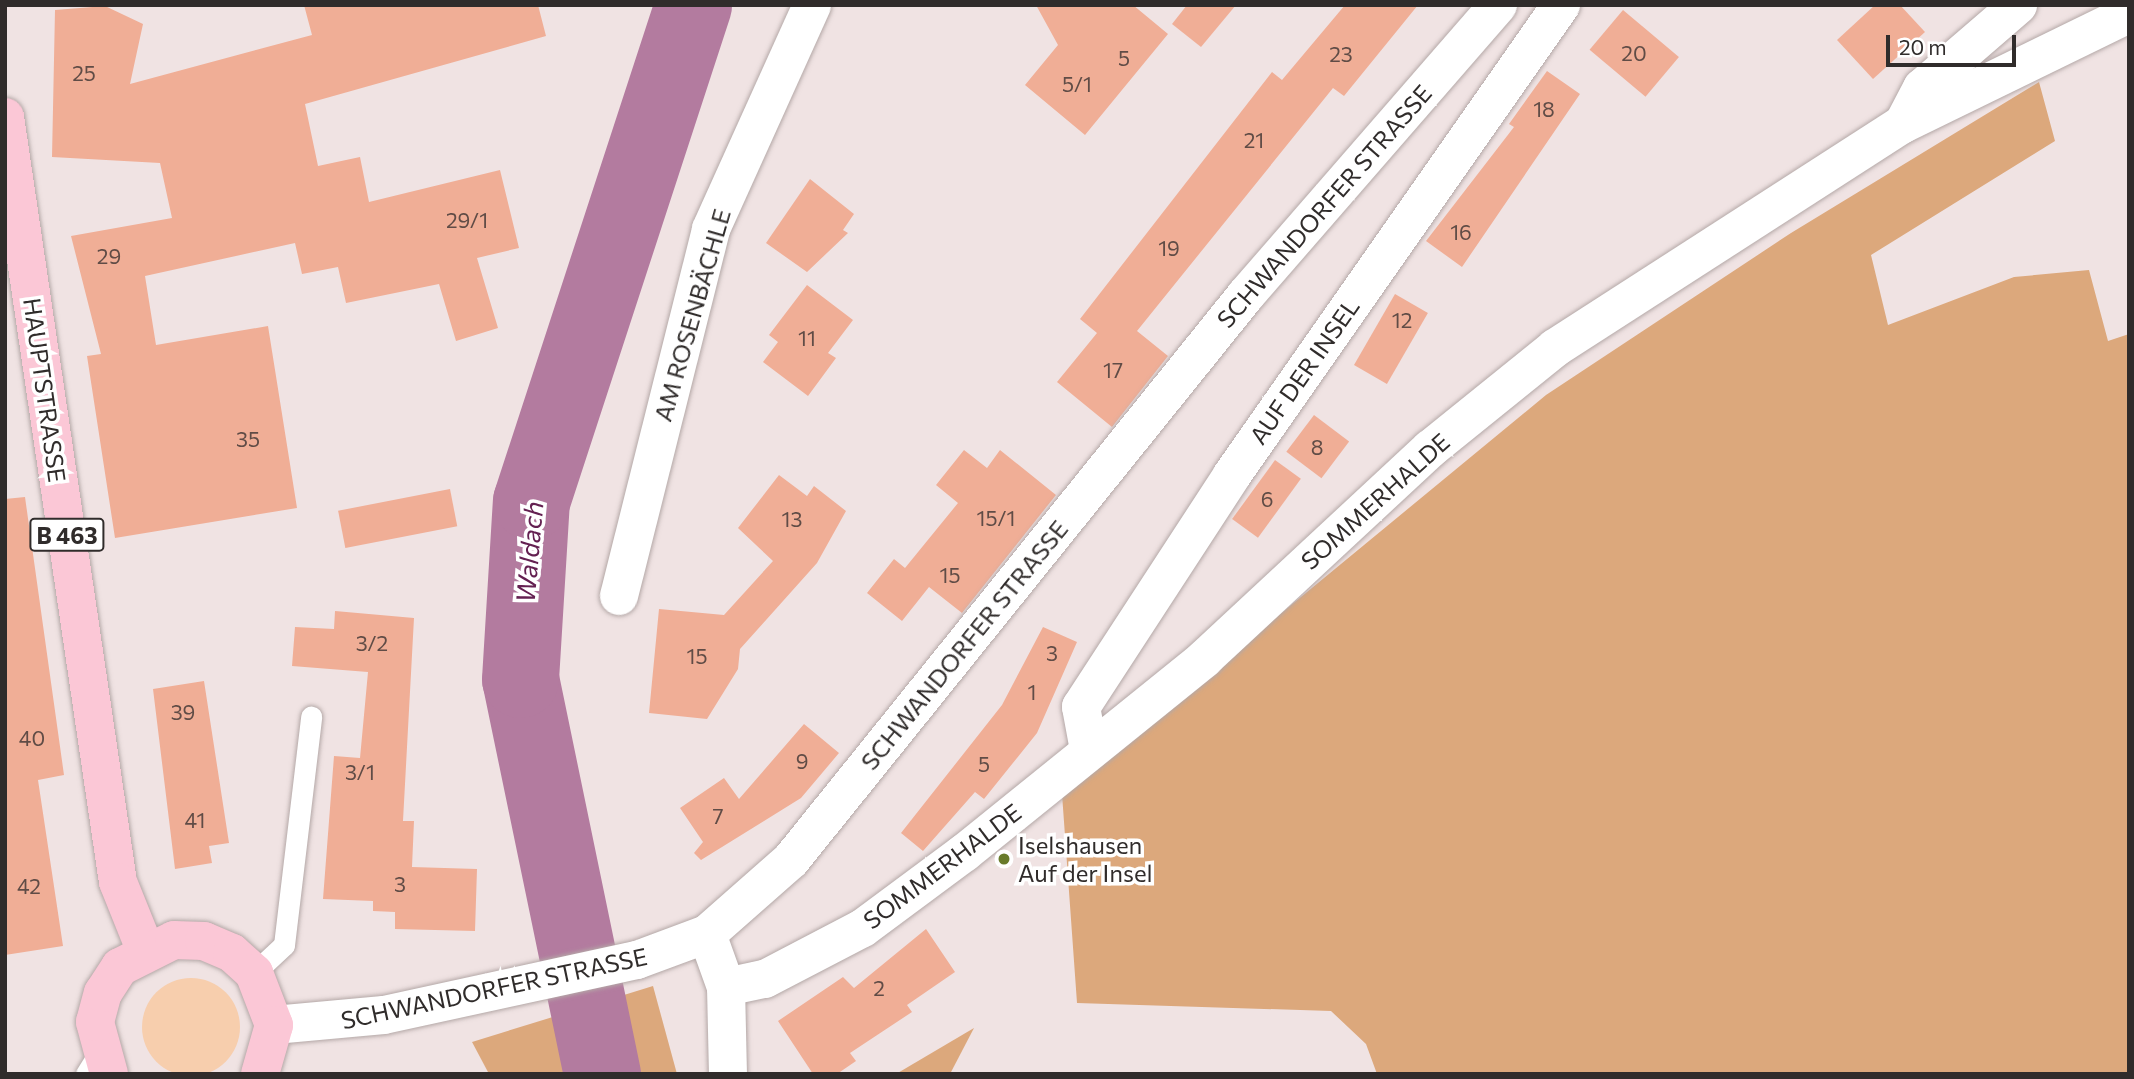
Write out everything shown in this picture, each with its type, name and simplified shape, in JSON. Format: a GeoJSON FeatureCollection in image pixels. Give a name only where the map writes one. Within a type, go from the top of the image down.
{"type":"FeatureCollection","features":[{"type":"Feature","properties":{"kind":"main road","name":"HAUPTSTRASSE"},"geometry":{"type":"LineString","coordinates":[[5,117],[10,186],[118,882],[145,949]]}},
{"type":"Feature","properties":{"kind":"main road"},"geometry":{"type":"LineString","coordinates":[[98,1067],[96,1022],[103,993],[120,967],[145,949],[174,940],[204,941],[232,953],[254,973],[274,1025],[260,1074]]}},
{"type":"Feature","properties":{"kind":"street","name":"AM ROSENBÄCHLE"},"geometry":{"type":"LineString","coordinates":[[619,596],[711,229],[812,5]]}},
{"type":"Feature","properties":{"kind":"street","name":"SCHWANDORFER STRASSE"},"geometry":{"type":"LineString","coordinates":[[274,1025],[338,1023],[519,986],[608,966],[707,934],[791,860],[1246,295],[1498,5]]}},
{"type":"Feature","properties":{"kind":"street","name":"AUF DER INSEL"},"geometry":{"type":"LineString","coordinates":[[1089,750],[1081,707],[1232,475],[1561,5]]}},
{"type":"Feature","properties":{"kind":"street","name":"SOMMERHALDE"},"geometry":{"type":"LineString","coordinates":[[726,987],[765,979],[863,928],[1204,659],[1430,449],[1555,348],[1903,124],[1922,88],[2018,5]]}},
{"type":"Feature","properties":{"kind":"street"},"geometry":{"type":"LineString","coordinates":[[1903,124],[2129,14]]}},
{"type":"Feature","properties":{"kind":"street"},"geometry":{"type":"LineString","coordinates":[[707,934],[726,987],[728,1074]]}},
{"type":"Feature","properties":{"kind":"lane"},"geometry":{"type":"LineString","coordinates":[[254,973],[284,945],[311,717]]}},
{"type":"Feature","properties":{"kind":"shaded area"},"geometry":{"type":"Polygon","coordinates":[[[2039,82],[2055,141],[1871,255],[1888,325],[2014,277],[2089,270],[2108,341],[2129,334],[2129,1074],[1377,1074],[1366,1044],[1331,1011],[1077,1003],[1062,794],[1546,395],[1791,233],[2039,82]]]}},
{"type":"Feature","properties":{"kind":"shaded area"},"geometry":{"type":"Polygon","coordinates":[[[191,978],[210,982],[226,992],[236,1008],[240,1027],[236,1046],[226,1062],[210,1072],[191,1076],[172,1072],[156,1062],[146,1046],[142,1027],[146,1008],[156,992],[172,982],[191,978]]]}},
{"type":"Feature","properties":{"kind":"shaded area"},"geometry":{"type":"Polygon","coordinates":[[[653,986],[677,1074],[489,1074],[472,1042],[653,986]]]}},
{"type":"Feature","properties":{"kind":"shaded area"},"geometry":{"type":"Polygon","coordinates":[[[974,1028],[950,1074],[896,1074],[974,1028]]]}},
{"type":"Feature","properties":{"kind":"building"},"geometry":{"type":"Polygon","coordinates":[[[304,5],[538,5],[546,36],[305,104],[318,166],[360,157],[369,202],[500,170],[519,248],[477,258],[498,328],[456,341],[439,284],[346,303],[338,267],[302,274],[295,243],[145,276],[156,345],[268,326],[297,508],[115,538],[87,356],[101,354],[71,236],[172,218],[160,163],[52,157],[55,10],[105,6],[143,24],[130,84],[312,35],[304,5]]]}},
{"type":"Feature","properties":{"kind":"building"},"geometry":{"type":"Polygon","coordinates":[[[1036,5],[1133,5],[1168,34],[1085,135],[1025,85],[1058,45],[1036,5]]]}},
{"type":"Feature","properties":{"kind":"building"},"geometry":{"type":"Polygon","coordinates":[[[1187,5],[1236,5],[1201,47],[1172,24],[1187,5]]]}},
{"type":"Feature","properties":{"kind":"building"},"geometry":{"type":"Polygon","coordinates":[[[1345,5],[1418,5],[1344,96],[1333,88],[1137,331],[1168,356],[1112,427],[1057,382],[1097,333],[1080,319],[1272,72],[1282,80],[1345,5]]]}},
{"type":"Feature","properties":{"kind":"building"},"geometry":{"type":"Polygon","coordinates":[[[1875,5],[1900,5],[1925,32],[1873,79],[1837,40],[1875,5]]]}},
{"type":"Feature","properties":{"kind":"building"},"geometry":{"type":"Polygon","coordinates":[[[1623,10],[1679,57],[1645,97],[1590,50],[1623,10]]]}},
{"type":"Feature","properties":{"kind":"building"},"geometry":{"type":"Polygon","coordinates":[[[1547,71],[1580,94],[1462,267],[1426,241],[1514,127],[1509,124],[1547,71]]]}},
{"type":"Feature","properties":{"kind":"building"},"geometry":{"type":"Polygon","coordinates":[[[810,179],[854,214],[843,230],[848,233],[807,272],[766,243],[810,179]]]}},
{"type":"Feature","properties":{"kind":"building"},"geometry":{"type":"Polygon","coordinates":[[[807,285],[853,320],[828,353],[836,358],[808,396],[763,362],[778,342],[769,335],[807,285]]]}},
{"type":"Feature","properties":{"kind":"building"},"geometry":{"type":"Polygon","coordinates":[[[1395,294],[1428,313],[1387,384],[1354,365],[1395,294]]]}},
{"type":"Feature","properties":{"kind":"building"},"geometry":{"type":"Polygon","coordinates":[[[1314,415],[1349,441],[1321,478],[1286,452],[1314,415]]]}},
{"type":"Feature","properties":{"kind":"building"},"geometry":{"type":"Polygon","coordinates":[[[964,450],[987,468],[1000,450],[1056,495],[962,613],[929,587],[902,621],[867,593],[894,559],[905,568],[958,503],[936,485],[964,450]]]}},
{"type":"Feature","properties":{"kind":"building"},"geometry":{"type":"Polygon","coordinates":[[[1275,460],[1301,479],[1258,538],[1232,519],[1275,460]]]}},
{"type":"Feature","properties":{"kind":"building"},"geometry":{"type":"Polygon","coordinates":[[[779,475],[807,496],[814,486],[846,511],[817,563],[740,649],[738,669],[707,719],[649,713],[659,609],[724,615],[773,561],[738,528],[779,475]]]}},
{"type":"Feature","properties":{"kind":"building"},"geometry":{"type":"Polygon","coordinates":[[[450,489],[457,526],[345,548],[338,511],[450,489]]]}},
{"type":"Feature","properties":{"kind":"building"},"geometry":{"type":"Polygon","coordinates":[[[25,497],[64,775],[38,780],[63,946],[5,955],[5,499],[25,497]]]}},
{"type":"Feature","properties":{"kind":"building"},"geometry":{"type":"Polygon","coordinates":[[[335,611],[414,618],[403,821],[414,821],[412,867],[477,869],[475,931],[395,929],[395,912],[373,911],[373,901],[323,899],[334,756],[360,758],[368,672],[292,666],[295,627],[334,629],[335,611]]]}},
{"type":"Feature","properties":{"kind":"building"},"geometry":{"type":"Polygon","coordinates":[[[1043,627],[1077,642],[1037,733],[984,799],[975,792],[923,851],[901,833],[1002,705],[1043,627]]]}},
{"type":"Feature","properties":{"kind":"building"},"geometry":{"type":"Polygon","coordinates":[[[204,681],[229,843],[209,846],[212,863],[175,869],[153,689],[204,681]]]}},
{"type":"Feature","properties":{"kind":"building"},"geometry":{"type":"Polygon","coordinates":[[[804,724],[839,753],[801,798],[701,860],[694,853],[703,842],[680,808],[724,778],[739,799],[804,724]]]}},
{"type":"Feature","properties":{"kind":"building"},"geometry":{"type":"Polygon","coordinates":[[[926,929],[955,972],[907,1005],[912,1012],[850,1053],[856,1061],[837,1074],[813,1074],[778,1021],[843,977],[854,988],[926,929]]]}},
{"type":"Feature","properties":{"kind":"waterway","name":"Waldach"},"geometry":{"type":"LineString","coordinates":[[602,1074],[520,679],[531,501],[693,5]]}},
{"type":"Feature","properties":{"kind":"place","name":"Iselshausen Auf der Insel"},"geometry":{"type":"Point","coordinates":[1004,859]}}]}
